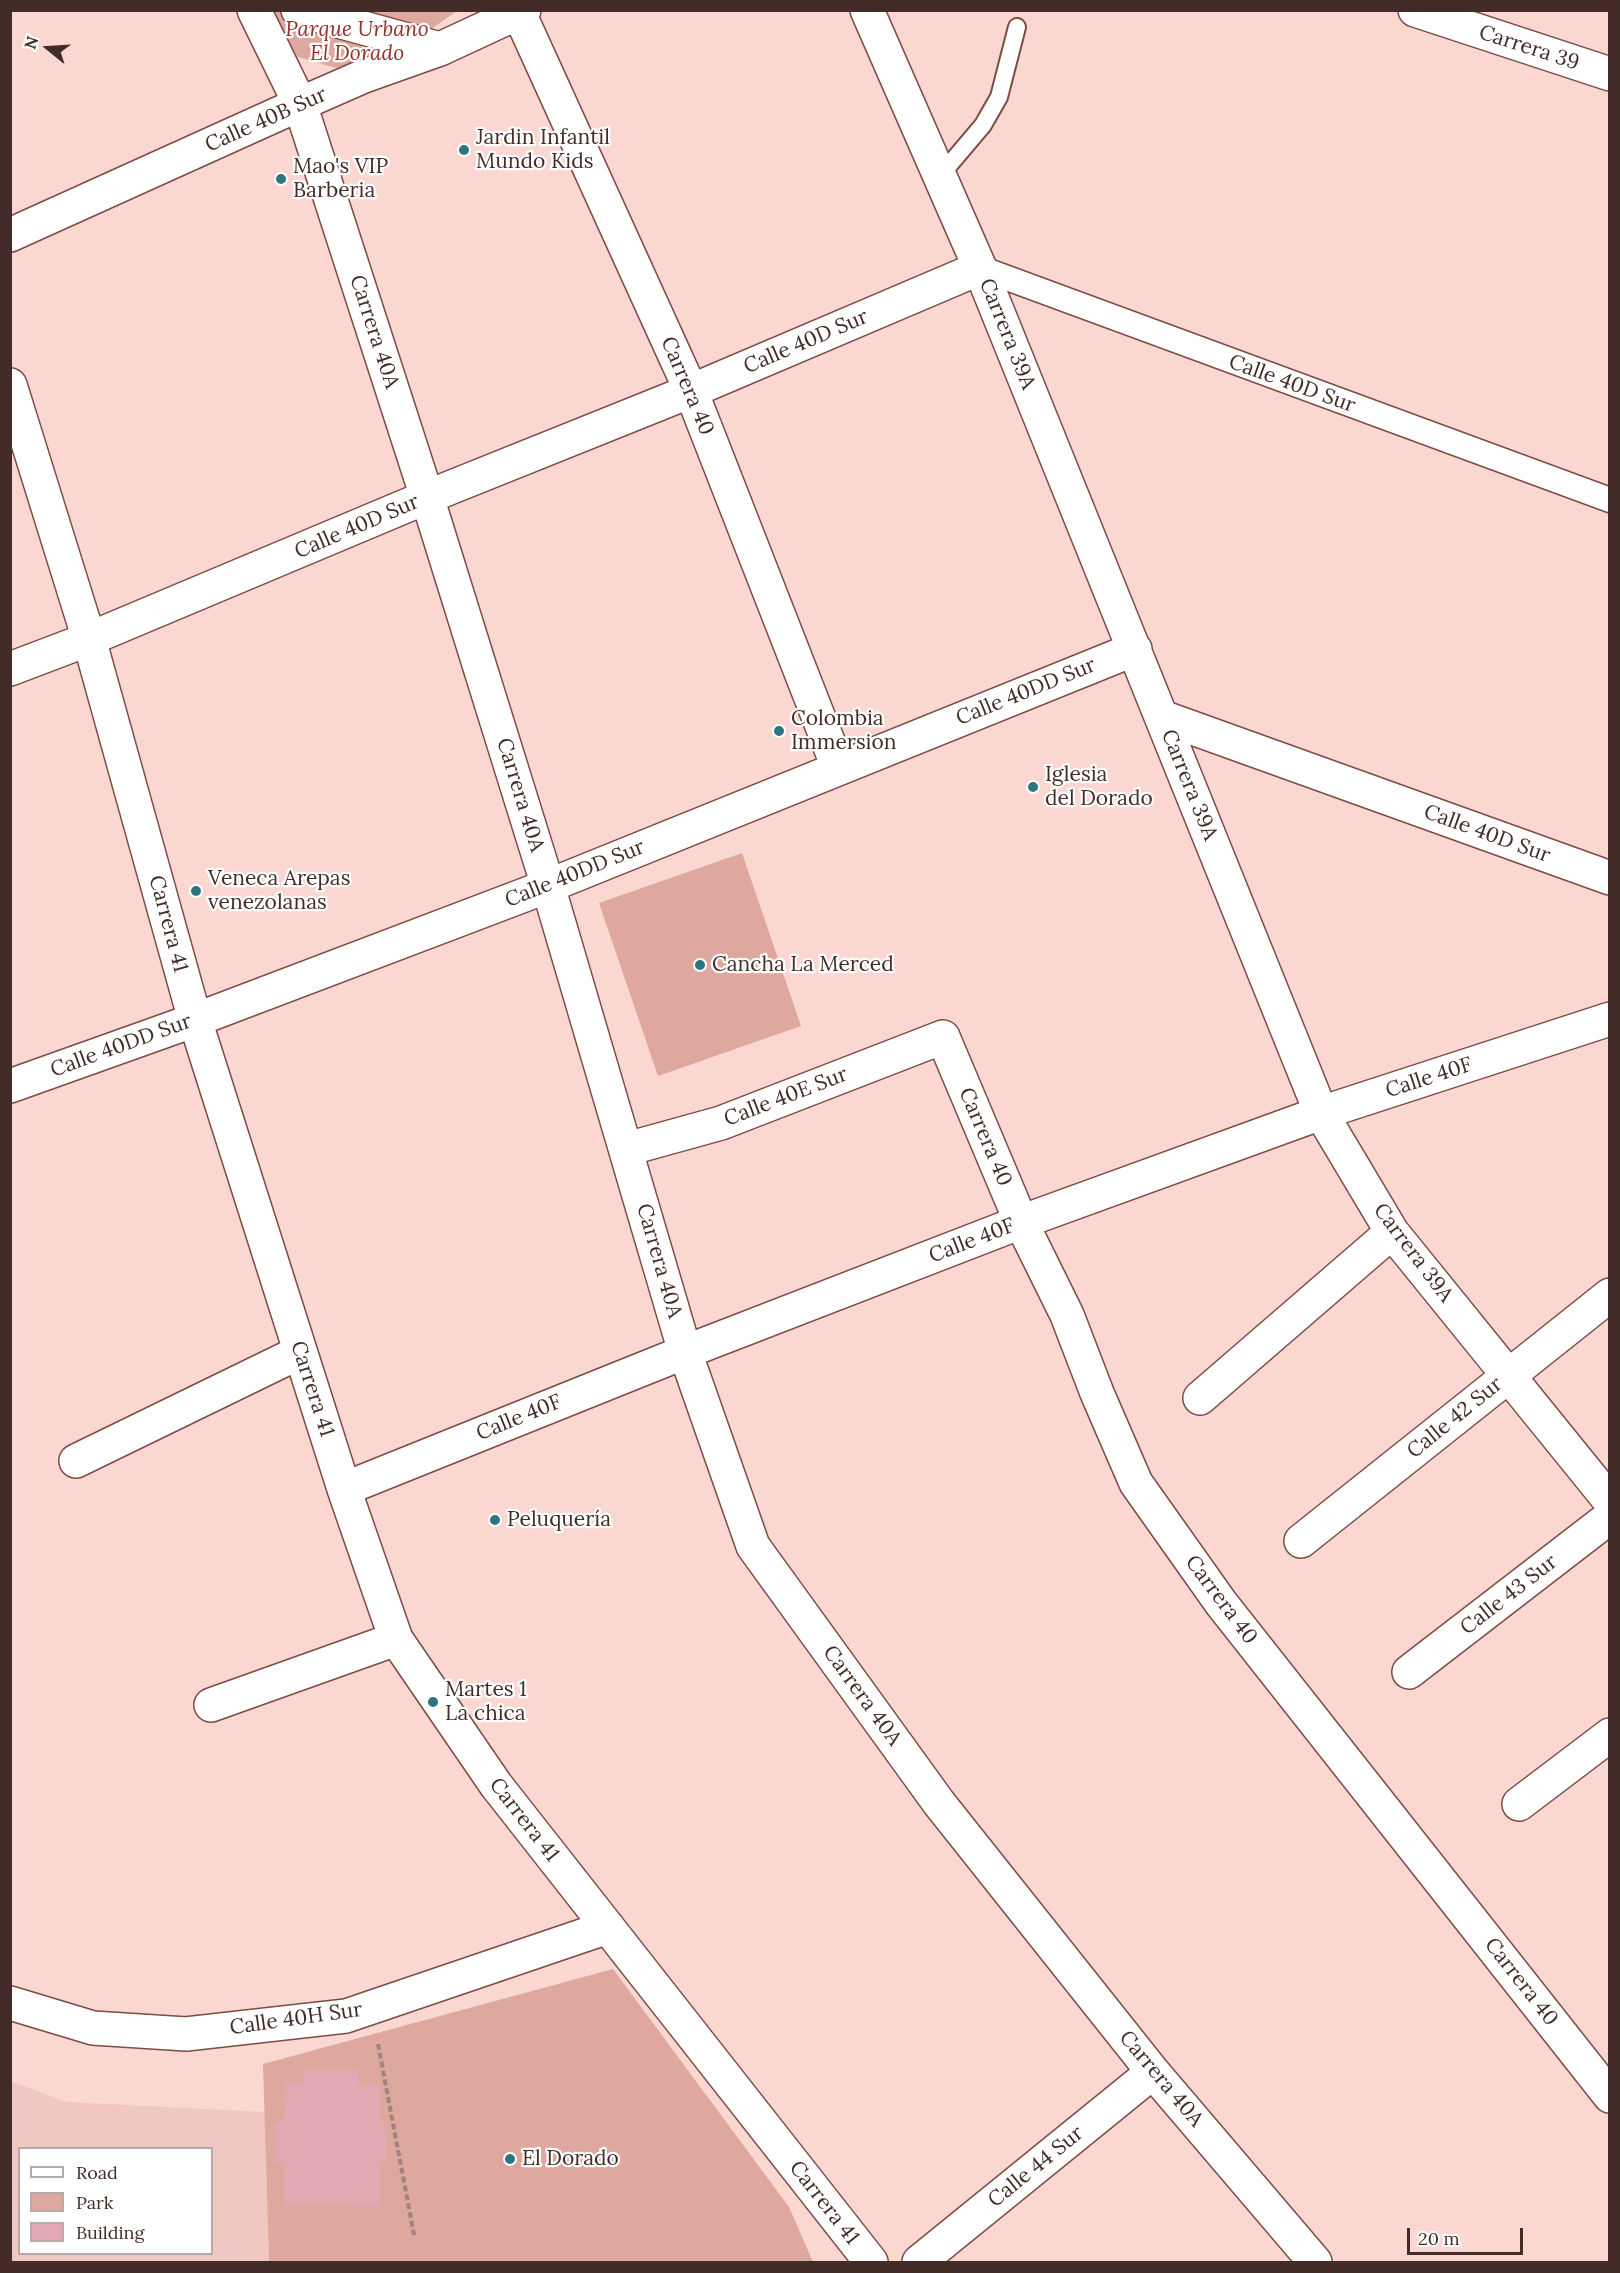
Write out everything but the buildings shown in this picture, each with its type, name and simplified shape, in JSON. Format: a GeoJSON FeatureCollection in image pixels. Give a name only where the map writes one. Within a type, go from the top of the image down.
{"type":"FeatureCollection","features":[{"type":"Feature","properties":{"kind":"street"},"geometry":{"type":"LineString","coordinates":[[254,10],[300,104]]}},
{"type":"Feature","properties":{"kind":"street"},"geometry":{"type":"LineString","coordinates":[[298,10],[440,49]]}},
{"type":"Feature","properties":{"kind":"street","name":"Carrera 39A"},"geometry":{"type":"LineString","coordinates":[[867,10],[980,268],[1321,1113],[1392,1232],[1610,1501]]}},
{"type":"Feature","properties":{"kind":"street","name":"Carrera 39"},"geometry":{"type":"LineString","coordinates":[[1415,10],[1490,22],[1610,74]]}},
{"type":"Feature","properties":{"kind":"street","name":"Calle 40B Sur"},"geometry":{"type":"LineString","coordinates":[[10,235],[364,76],[440,49],[522,12]]}},
{"type":"Feature","properties":{"kind":"street","name":"Carrera 40"},"geometry":{"type":"LineString","coordinates":[[522,12],[691,391],[838,767]]}},
{"type":"Feature","properties":{"kind":"street","name":"Carrera 40A"},"geometry":{"type":"LineString","coordinates":[[300,104],[428,498],[548,886],[685,1352],[753,1546],[939,1803],[1154,2072],[1315,2262]]}},
{"type":"Feature","properties":{"kind":"street","name":"Calle 40D Sur"},"geometry":{"type":"LineString","coordinates":[[10,669],[89,639],[691,391],[980,268],[1610,500]]}},
{"type":"Feature","properties":{"kind":"street","name":"Carrera 41"},"geometry":{"type":"LineString","coordinates":[[10,385],[89,639],[195,1020],[344,1489],[396,1639],[496,1785],[871,2262]]}},
{"type":"Feature","properties":{"kind":"street","name":"Calle 40DD Sur"},"geometry":{"type":"LineString","coordinates":[[10,1086],[195,1020],[548,886],[1135,649]]}},
{"type":"Feature","properties":{"kind":"street","name":"Calle 40D Sur"},"geometry":{"type":"LineString","coordinates":[[1162,717],[1610,878]]}},
{"type":"Feature","properties":{"kind":"street","name":"Calle 40F"},"geometry":{"type":"LineString","coordinates":[[344,1489],[685,1352],[1021,1222],[1321,1113],[1610,1019]]}},
{"type":"Feature","properties":{"kind":"street","name":"Carrera 40"},"geometry":{"type":"LineString","coordinates":[[943,1037],[1021,1222],[1066,1315],[1136,1483],[1221,1604],[1610,2096]]}},
{"type":"Feature","properties":{"kind":"street","name":"Calle 40E Sur"},"geometry":{"type":"LineString","coordinates":[[627,1149],[721,1123],[943,1037]]}},
{"type":"Feature","properties":{"kind":"street"},"geometry":{"type":"LineString","coordinates":[[1200,1398],[1392,1232]]}},
{"type":"Feature","properties":{"kind":"street","name":"Calle 42 Sur"},"geometry":{"type":"LineString","coordinates":[[1301,1541],[1610,1295]]}},
{"type":"Feature","properties":{"kind":"street"},"geometry":{"type":"LineString","coordinates":[[76,1461],[300,1352]]}},
{"type":"Feature","properties":{"kind":"street","name":"Calle 43 Sur"},"geometry":{"type":"LineString","coordinates":[[1409,1672],[1610,1517]]}},
{"type":"Feature","properties":{"kind":"street"},"geometry":{"type":"LineString","coordinates":[[211,1705],[396,1639]]}},
{"type":"Feature","properties":{"kind":"street"},"geometry":{"type":"LineString","coordinates":[[1520,1804],[1610,1735]]}},
{"type":"Feature","properties":{"kind":"street","name":"Calle 40H Sur"},"geometry":{"type":"LineString","coordinates":[[10,2003],[93,2028],[186,2034],[346,2016],[608,1927]]}},
{"type":"Feature","properties":{"kind":"street","name":"Calle 44 Sur"},"geometry":{"type":"LineString","coordinates":[[919,2262],[1154,2072]]}},
{"type":"Feature","properties":{"kind":"lane"},"geometry":{"type":"LineString","coordinates":[[939,177],[983,126],[999,97],[1017,27]]}},
{"type":"Feature","properties":{"kind":"path"},"geometry":{"type":"LineString","coordinates":[[372,2008],[414,2235]]}},
{"type":"Feature","properties":{"kind":"shaded area"},"geometry":{"type":"Polygon","coordinates":[[[10,2081],[67,2102],[265,2112],[269,2262],[11,2262],[10,2081]]]}},
{"type":"Feature","properties":{"kind":"green space","name":"Parque Urbano El Dorado"},"geometry":{"type":"Polygon","coordinates":[[[261,11],[457,11],[364,76],[274,50],[261,11]]]}},
{"type":"Feature","properties":{"kind":"green space","name":"Cancha La Merced"},"geometry":{"type":"Polygon","coordinates":[[[742,853],[801,1026],[658,1076],[599,903],[742,853]]]}},
{"type":"Feature","properties":{"kind":"green space","name":"El Dorado"},"geometry":{"type":"Polygon","coordinates":[[[613,1969],[789,2207],[813,2262],[269,2262],[263,2064],[613,1969]]]}},
{"type":"Feature","properties":{"kind":"place","name":"Jardin Infantil Mundo Kids"},"geometry":{"type":"Point","coordinates":[464,150]}},
{"type":"Feature","properties":{"kind":"place","name":"Mao's VIP Barberia"},"geometry":{"type":"Point","coordinates":[281,179]}},
{"type":"Feature","properties":{"kind":"place","name":"Colombia Immersion"},"geometry":{"type":"Point","coordinates":[779,731]}},
{"type":"Feature","properties":{"kind":"place","name":"Iglesia del Dorado"},"geometry":{"type":"Point","coordinates":[1033,787]}},
{"type":"Feature","properties":{"kind":"place","name":"Veneca Arepas venezolanas"},"geometry":{"type":"Point","coordinates":[196,891]}},
{"type":"Feature","properties":{"kind":"place","name":"Cancha La Merced"},"geometry":{"type":"Point","coordinates":[700,965]}},
{"type":"Feature","properties":{"kind":"place","name":"Peluquería"},"geometry":{"type":"Point","coordinates":[495,1520]}},
{"type":"Feature","properties":{"kind":"place","name":"Martes 1 La chica"},"geometry":{"type":"Point","coordinates":[433,1702]}},
{"type":"Feature","properties":{"kind":"place","name":"El Dorado"},"geometry":{"type":"Point","coordinates":[510,2159]}}]}
